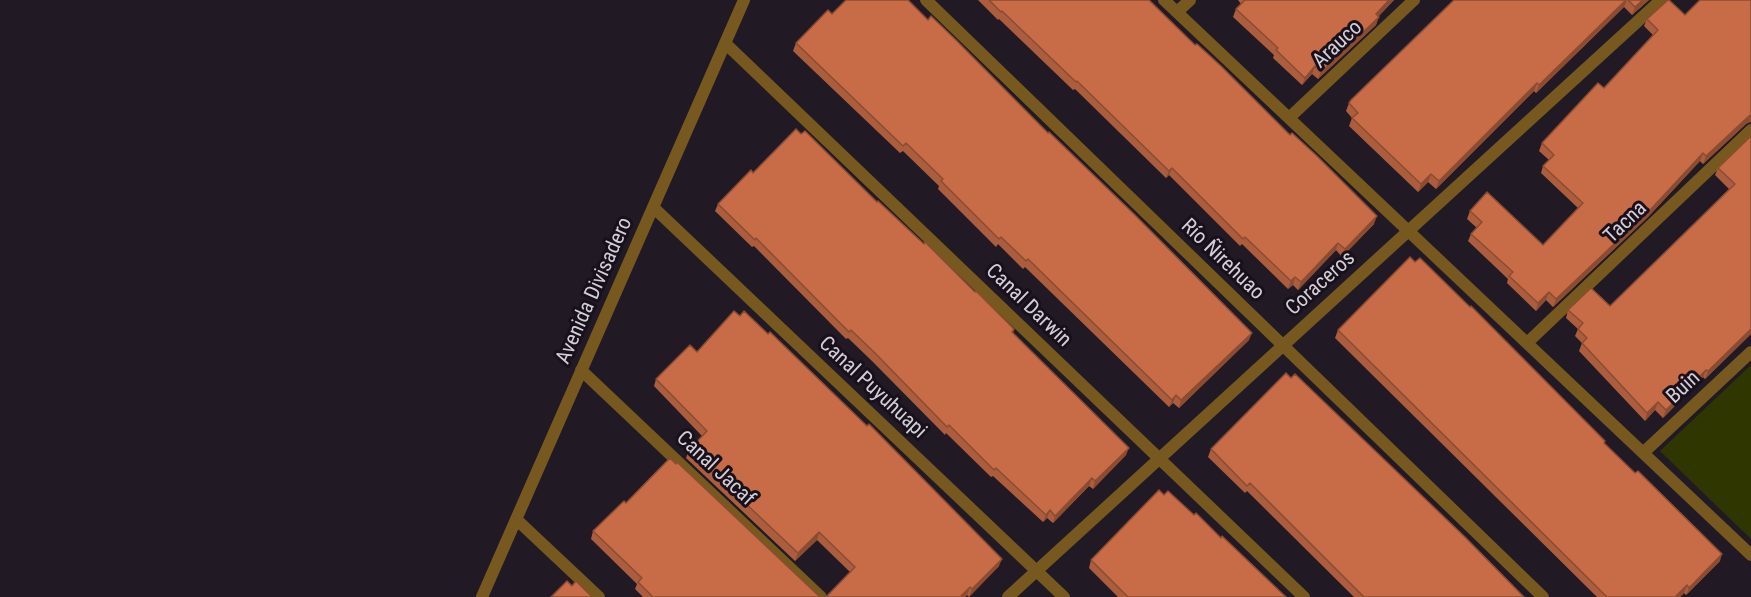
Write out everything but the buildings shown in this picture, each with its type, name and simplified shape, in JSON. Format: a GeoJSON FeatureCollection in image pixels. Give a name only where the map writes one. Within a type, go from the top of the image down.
{"type":"FeatureCollection","features":[{"type":"Feature","properties":{"kind":"street","name":"Avenida Divisadero"},"geometry":{"type":"LineString","coordinates":[[482,597],[744,0]]}},
{"type":"Feature","properties":{"kind":"street","name":"Río Ñirehuao"},"geometry":{"type":"LineString","coordinates":[[926,0],[1543,597]]}},
{"type":"Feature","properties":{"kind":"street"},"geometry":{"type":"LineString","coordinates":[[1164,0],[1751,555]]}},
{"type":"Feature","properties":{"kind":"street"},"geometry":{"type":"LineString","coordinates":[[1177,12],[1190,0]]}},
{"type":"Feature","properties":{"kind":"street","name":"Arauco"},"geometry":{"type":"LineString","coordinates":[[1289,118],[1414,0]]}},
{"type":"Feature","properties":{"kind":"street","name":"Coraceros"},"geometry":{"type":"LineString","coordinates":[[1008,597],[1662,0]]}},
{"type":"Feature","properties":{"kind":"street","name":"Canal Darwin"},"geometry":{"type":"LineString","coordinates":[[725,43],[1304,597]]}},
{"type":"Feature","properties":{"kind":"street","name":"Tacna"},"geometry":{"type":"LineString","coordinates":[[1527,344],[1751,130]]}},
{"type":"Feature","properties":{"kind":"street","name":"Canal Puyuhuapi"},"geometry":{"type":"LineString","coordinates":[[653,207],[1064,597]]}},
{"type":"Feature","properties":{"kind":"street","name":"Buin"},"geometry":{"type":"LineString","coordinates":[[1643,453],[1751,352]]}},
{"type":"Feature","properties":{"kind":"street","name":"Canal Jacaf"},"geometry":{"type":"LineString","coordinates":[[581,370],[821,597]]}},
{"type":"Feature","properties":{"kind":"street"},"geometry":{"type":"LineString","coordinates":[[516,519],[599,597]]}},
{"type":"Feature","properties":{"kind":"green space"},"geometry":{"type":"Polygon","coordinates":[[[1751,365],[1751,539],[1660,451],[1751,365]]]}}]}
